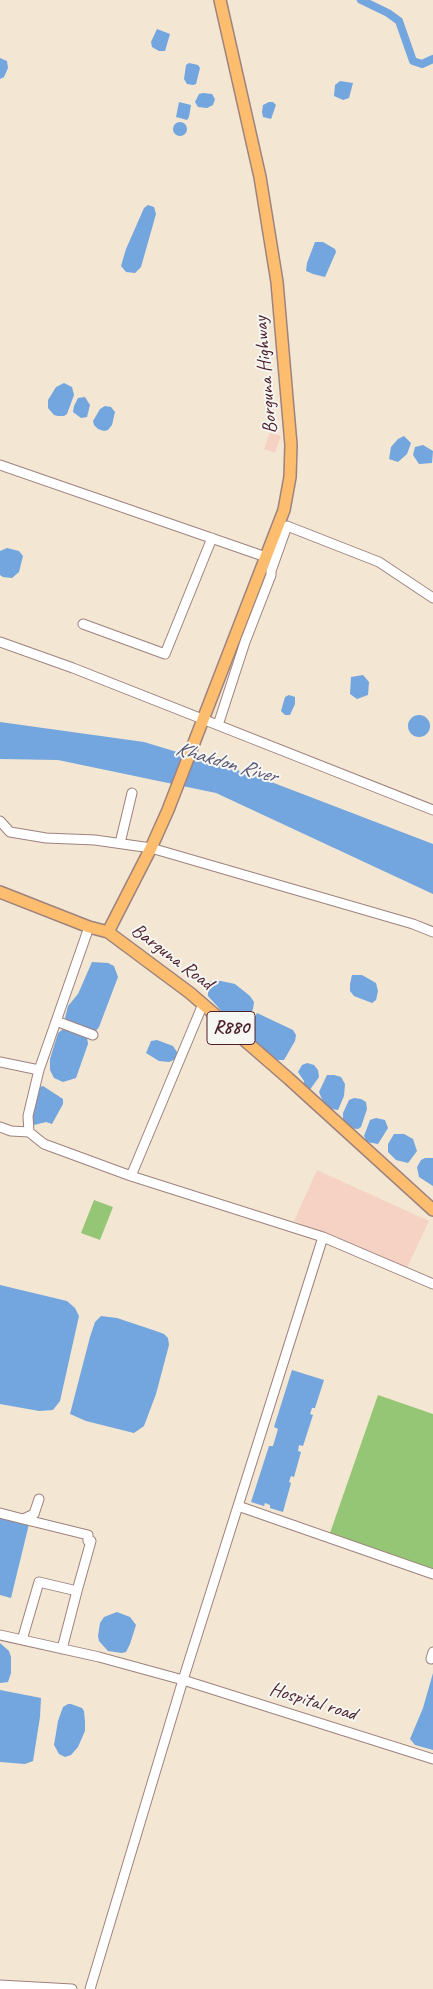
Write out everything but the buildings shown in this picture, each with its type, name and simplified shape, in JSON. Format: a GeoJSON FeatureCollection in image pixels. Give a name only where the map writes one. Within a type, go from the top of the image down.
{"type":"FeatureCollection","features":[{"type":"Feature","properties":{"kind":"main road","name":"Borguna Highway"},"geometry":{"type":"LineString","coordinates":[[108,932],[151,848],[168,810],[284,510],[290,478],[291,445],[277,282],[260,176],[220,0]]}},
{"type":"Feature","properties":{"kind":"main road","name":"Barguna Road"},"geometry":{"type":"LineString","coordinates":[[0,892],[89,927],[108,932],[203,1004],[433,1210]]}},
{"type":"Feature","properties":{"kind":"street"},"geometry":{"type":"LineString","coordinates":[[0,465],[266,557]]}},
{"type":"Feature","properties":{"kind":"street"},"geometry":{"type":"LineString","coordinates":[[218,725],[245,642],[287,526],[379,562],[433,598]]}},
{"type":"Feature","properties":{"kind":"street"},"geometry":{"type":"LineString","coordinates":[[83,624],[165,654],[212,538]]}},
{"type":"Feature","properties":{"kind":"street"},"geometry":{"type":"LineString","coordinates":[[0,642],[73,668],[433,810]]}},
{"type":"Feature","properties":{"kind":"street"},"geometry":{"type":"LineString","coordinates":[[120,843],[132,793]]}},
{"type":"Feature","properties":{"kind":"street"},"geometry":{"type":"LineString","coordinates":[[0,821],[10,832],[46,838],[94,840],[151,848],[433,932]]}},
{"type":"Feature","properties":{"kind":"street"},"geometry":{"type":"LineString","coordinates":[[29,1132],[28,1116],[39,1070],[89,927]]}},
{"type":"Feature","properties":{"kind":"street"},"geometry":{"type":"LineString","coordinates":[[131,1176],[203,1004]]}},
{"type":"Feature","properties":{"kind":"street"},"geometry":{"type":"LineString","coordinates":[[56,1022],[93,1035]]}},
{"type":"Feature","properties":{"kind":"street"},"geometry":{"type":"LineString","coordinates":[[0,1062],[39,1070]]}},
{"type":"Feature","properties":{"kind":"street"},"geometry":{"type":"LineString","coordinates":[[0,1127],[11,1131],[29,1132],[44,1144],[131,1176],[323,1237],[433,1284]]}},
{"type":"Feature","properties":{"kind":"street"},"geometry":{"type":"LineString","coordinates":[[90,1989],[183,1680],[323,1237]]}},
{"type":"Feature","properties":{"kind":"street"},"geometry":{"type":"LineString","coordinates":[[23,1519],[34,1514],[39,1499]]}},
{"type":"Feature","properties":{"kind":"street"},"geometry":{"type":"LineString","coordinates":[[238,1506],[433,1574]]}},
{"type":"Feature","properties":{"kind":"street"},"geometry":{"type":"LineString","coordinates":[[0,1513],[88,1535],[88,1540],[91,1541],[62,1649]]}},
{"type":"Feature","properties":{"kind":"street"},"geometry":{"type":"LineString","coordinates":[[22,1640],[39,1582],[77,1591]]}},
{"type":"Feature","properties":{"kind":"street","name":"Hospital road"},"geometry":{"type":"LineString","coordinates":[[0,1635],[183,1680],[433,1759]]}},
{"type":"Feature","properties":{"kind":"street"},"geometry":{"type":"LineString","coordinates":[[0,1985],[72,1989]]}},
{"type":"Feature","properties":{"kind":"shaded area"},"geometry":{"type":"Polygon","coordinates":[[[270,432],[281,436],[275,453],[264,449],[270,432]]]}},
{"type":"Feature","properties":{"kind":"shaded area"},"geometry":{"type":"Polygon","coordinates":[[[317,1170],[429,1221],[405,1272],[294,1221],[317,1170]]]}},
{"type":"Feature","properties":{"kind":"green space"},"geometry":{"type":"Polygon","coordinates":[[[94,1200],[113,1207],[100,1240],[81,1233],[94,1200]]]}},
{"type":"Feature","properties":{"kind":"green space"},"geometry":{"type":"Polygon","coordinates":[[[378,1395],[433,1414],[433,1569],[330,1533],[378,1395]]]}},
{"type":"Feature","properties":{"kind":"water"},"geometry":{"type":"Polygon","coordinates":[[[157,29],[170,34],[165,51],[159,51],[152,47],[151,42],[157,29]]]}},
{"type":"Feature","properties":{"kind":"water"},"geometry":{"type":"Polygon","coordinates":[[[0,58],[7,61],[8,68],[4,77],[0,79],[0,58]]]}},
{"type":"Feature","properties":{"kind":"water"},"geometry":{"type":"Polygon","coordinates":[[[189,63],[198,65],[200,68],[196,84],[193,85],[187,84],[184,79],[186,65],[189,63]]]}},
{"type":"Feature","properties":{"kind":"water"},"geometry":{"type":"Polygon","coordinates":[[[340,81],[353,83],[349,98],[343,100],[334,96],[335,85],[340,81]]]}},
{"type":"Feature","properties":{"kind":"water"},"geometry":{"type":"Polygon","coordinates":[[[199,94],[212,94],[215,99],[213,105],[207,108],[198,107],[195,102],[199,94]]]}},
{"type":"Feature","properties":{"kind":"water"},"geometry":{"type":"Polygon","coordinates":[[[179,102],[191,105],[187,120],[176,117],[179,102]]]}},
{"type":"Feature","properties":{"kind":"water"},"geometry":{"type":"Polygon","coordinates":[[[273,102],[276,105],[271,119],[263,117],[262,112],[263,105],[273,102]]]}},
{"type":"Feature","properties":{"kind":"water"},"geometry":{"type":"Polygon","coordinates":[[[180,122],[185,124],[187,129],[185,134],[180,136],[175,134],[173,129],[175,124],[180,122]]]}},
{"type":"Feature","properties":{"kind":"water"},"geometry":{"type":"Polygon","coordinates":[[[148,205],[154,207],[156,214],[141,267],[135,273],[126,272],[121,266],[126,249],[144,208],[148,205]]]}},
{"type":"Feature","properties":{"kind":"water"},"geometry":{"type":"Polygon","coordinates":[[[315,242],[323,242],[335,249],[336,252],[325,277],[306,271],[315,242]]]}},
{"type":"Feature","properties":{"kind":"water"},"geometry":{"type":"Polygon","coordinates":[[[64,383],[72,387],[74,395],[67,414],[58,416],[54,415],[48,408],[48,400],[56,387],[64,383]]]}},
{"type":"Feature","properties":{"kind":"water"},"geometry":{"type":"Polygon","coordinates":[[[85,397],[90,405],[87,417],[81,418],[73,412],[74,406],[78,398],[85,397]]]}},
{"type":"Feature","properties":{"kind":"water"},"geometry":{"type":"Polygon","coordinates":[[[105,406],[111,407],[115,412],[112,425],[108,430],[104,431],[98,429],[93,421],[100,409],[105,406]]]}},
{"type":"Feature","properties":{"kind":"water"},"geometry":{"type":"Polygon","coordinates":[[[404,436],[411,443],[407,454],[398,462],[389,459],[391,447],[398,439],[404,436]]]}},
{"type":"Feature","properties":{"kind":"water"},"geometry":{"type":"Polygon","coordinates":[[[423,445],[433,451],[432,463],[419,464],[413,455],[415,447],[423,445]]]}},
{"type":"Feature","properties":{"kind":"water"},"geometry":{"type":"Polygon","coordinates":[[[7,548],[19,551],[23,556],[19,572],[12,578],[0,575],[0,551],[7,548]]]}},
{"type":"Feature","properties":{"kind":"water"},"geometry":{"type":"Polygon","coordinates":[[[363,675],[369,682],[368,695],[357,699],[350,694],[351,677],[363,675]]]}},
{"type":"Feature","properties":{"kind":"water"},"geometry":{"type":"Polygon","coordinates":[[[289,695],[295,697],[295,704],[290,715],[285,715],[281,711],[285,697],[289,695]]]}},
{"type":"Feature","properties":{"kind":"water"},"geometry":{"type":"Polygon","coordinates":[[[419,715],[427,718],[430,726],[427,734],[419,737],[411,734],[408,726],[411,718],[419,715]]]}},
{"type":"Feature","properties":{"kind":"water"},"geometry":{"type":"Polygon","coordinates":[[[0,722],[144,742],[253,775],[433,844],[433,894],[216,793],[58,760],[0,759],[0,722]]]}},
{"type":"Feature","properties":{"kind":"water"},"geometry":{"type":"Polygon","coordinates":[[[92,962],[108,963],[114,966],[118,977],[99,1027],[95,1032],[65,1018],[68,1006],[78,994],[92,962]]]}},
{"type":"Feature","properties":{"kind":"water"},"geometry":{"type":"Polygon","coordinates":[[[352,975],[362,975],[376,983],[378,991],[376,1000],[372,1003],[354,996],[350,991],[352,975]]]}},
{"type":"Feature","properties":{"kind":"water"},"geometry":{"type":"Polygon","coordinates":[[[210,981],[235,984],[250,996],[254,1002],[253,1009],[244,1028],[236,1027],[208,996],[210,981]]]}},
{"type":"Feature","properties":{"kind":"water"},"geometry":{"type":"Polygon","coordinates":[[[257,1013],[293,1030],[296,1035],[295,1041],[284,1060],[274,1060],[246,1034],[257,1013]]]}},
{"type":"Feature","properties":{"kind":"water"},"geometry":{"type":"Polygon","coordinates":[[[63,1029],[87,1037],[88,1044],[76,1078],[63,1082],[54,1078],[50,1070],[50,1059],[58,1033],[63,1029]]]}},
{"type":"Feature","properties":{"kind":"water"},"geometry":{"type":"Polygon","coordinates":[[[157,1040],[173,1046],[177,1052],[176,1059],[169,1062],[159,1061],[146,1053],[151,1041],[157,1040]]]}},
{"type":"Feature","properties":{"kind":"water"},"geometry":{"type":"Polygon","coordinates":[[[307,1063],[314,1065],[318,1070],[319,1077],[309,1091],[304,1086],[304,1081],[298,1072],[302,1065],[307,1063]]]}},
{"type":"Feature","properties":{"kind":"water"},"geometry":{"type":"Polygon","coordinates":[[[327,1075],[341,1077],[345,1084],[344,1096],[338,1110],[331,1109],[323,1102],[319,1092],[327,1075]]]}},
{"type":"Feature","properties":{"kind":"water"},"geometry":{"type":"Polygon","coordinates":[[[43,1086],[63,1099],[63,1104],[52,1124],[46,1122],[34,1125],[32,1121],[35,1099],[40,1087],[43,1086]]]}},
{"type":"Feature","properties":{"kind":"water"},"geometry":{"type":"Polygon","coordinates":[[[354,1098],[366,1102],[367,1109],[361,1127],[358,1129],[349,1128],[343,1122],[343,1113],[349,1100],[354,1098]]]}},
{"type":"Feature","properties":{"kind":"water"},"geometry":{"type":"Polygon","coordinates":[[[376,1118],[385,1120],[388,1128],[378,1144],[367,1142],[364,1136],[370,1120],[376,1118]]]}},
{"type":"Feature","properties":{"kind":"water"},"geometry":{"type":"Polygon","coordinates":[[[394,1134],[404,1134],[413,1139],[417,1151],[408,1163],[396,1160],[388,1152],[388,1144],[394,1134]]]}},
{"type":"Feature","properties":{"kind":"water"},"geometry":{"type":"Polygon","coordinates":[[[433,1158],[433,1186],[419,1177],[417,1167],[421,1160],[433,1158]]]}},
{"type":"Feature","properties":{"kind":"water"},"geometry":{"type":"Polygon","coordinates":[[[0,1285],[67,1301],[75,1308],[79,1316],[60,1401],[53,1410],[39,1411],[0,1404],[0,1285]]]}},
{"type":"Feature","properties":{"kind":"water"},"geometry":{"type":"Polygon","coordinates":[[[101,1316],[117,1318],[164,1334],[168,1338],[169,1345],[156,1394],[144,1426],[134,1433],[86,1421],[70,1414],[90,1337],[95,1322],[101,1316]]]}},
{"type":"Feature","properties":{"kind":"water"},"geometry":{"type":"Polygon","coordinates":[[[292,1370],[324,1380],[315,1408],[312,1408],[310,1414],[313,1415],[303,1446],[299,1445],[298,1451],[301,1452],[294,1477],[291,1476],[289,1482],[291,1483],[283,1512],[270,1508],[270,1505],[265,1503],[264,1506],[251,1502],[269,1446],[273,1446],[278,1429],[274,1427],[292,1370]]]}},
{"type":"Feature","properties":{"kind":"water"},"geometry":{"type":"Polygon","coordinates":[[[0,1516],[29,1524],[11,1598],[0,1595],[0,1516]]]}},
{"type":"Feature","properties":{"kind":"water"},"geometry":{"type":"Polygon","coordinates":[[[117,1612],[130,1617],[136,1625],[126,1652],[122,1653],[108,1651],[99,1641],[98,1636],[100,1623],[104,1617],[117,1612]]]}},
{"type":"Feature","properties":{"kind":"water"},"geometry":{"type":"Polygon","coordinates":[[[0,1643],[9,1651],[11,1673],[8,1682],[0,1683],[0,1643]]]}},
{"type":"Feature","properties":{"kind":"water"},"geometry":{"type":"Polygon","coordinates":[[[433,1673],[433,1750],[415,1745],[410,1739],[423,1708],[433,1673]]]}},
{"type":"Feature","properties":{"kind":"water"},"geometry":{"type":"Polygon","coordinates":[[[0,1690],[41,1698],[33,1761],[25,1764],[0,1762],[0,1690]]]}},
{"type":"Feature","properties":{"kind":"water"},"geometry":{"type":"Polygon","coordinates":[[[68,1704],[82,1708],[84,1711],[85,1731],[78,1747],[71,1755],[65,1757],[59,1754],[54,1745],[58,1721],[63,1707],[68,1704]]]}},
{"type":"Feature","properties":{"kind":"waterway"},"geometry":{"type":"LineString","coordinates":[[361,0],[388,13],[399,21],[413,61],[422,64],[433,59]]}},
{"type":"Feature","properties":{"kind":"water label","name":"Khakdon River"},"geometry":{"type":"Point","coordinates":[226,763]}}]}
